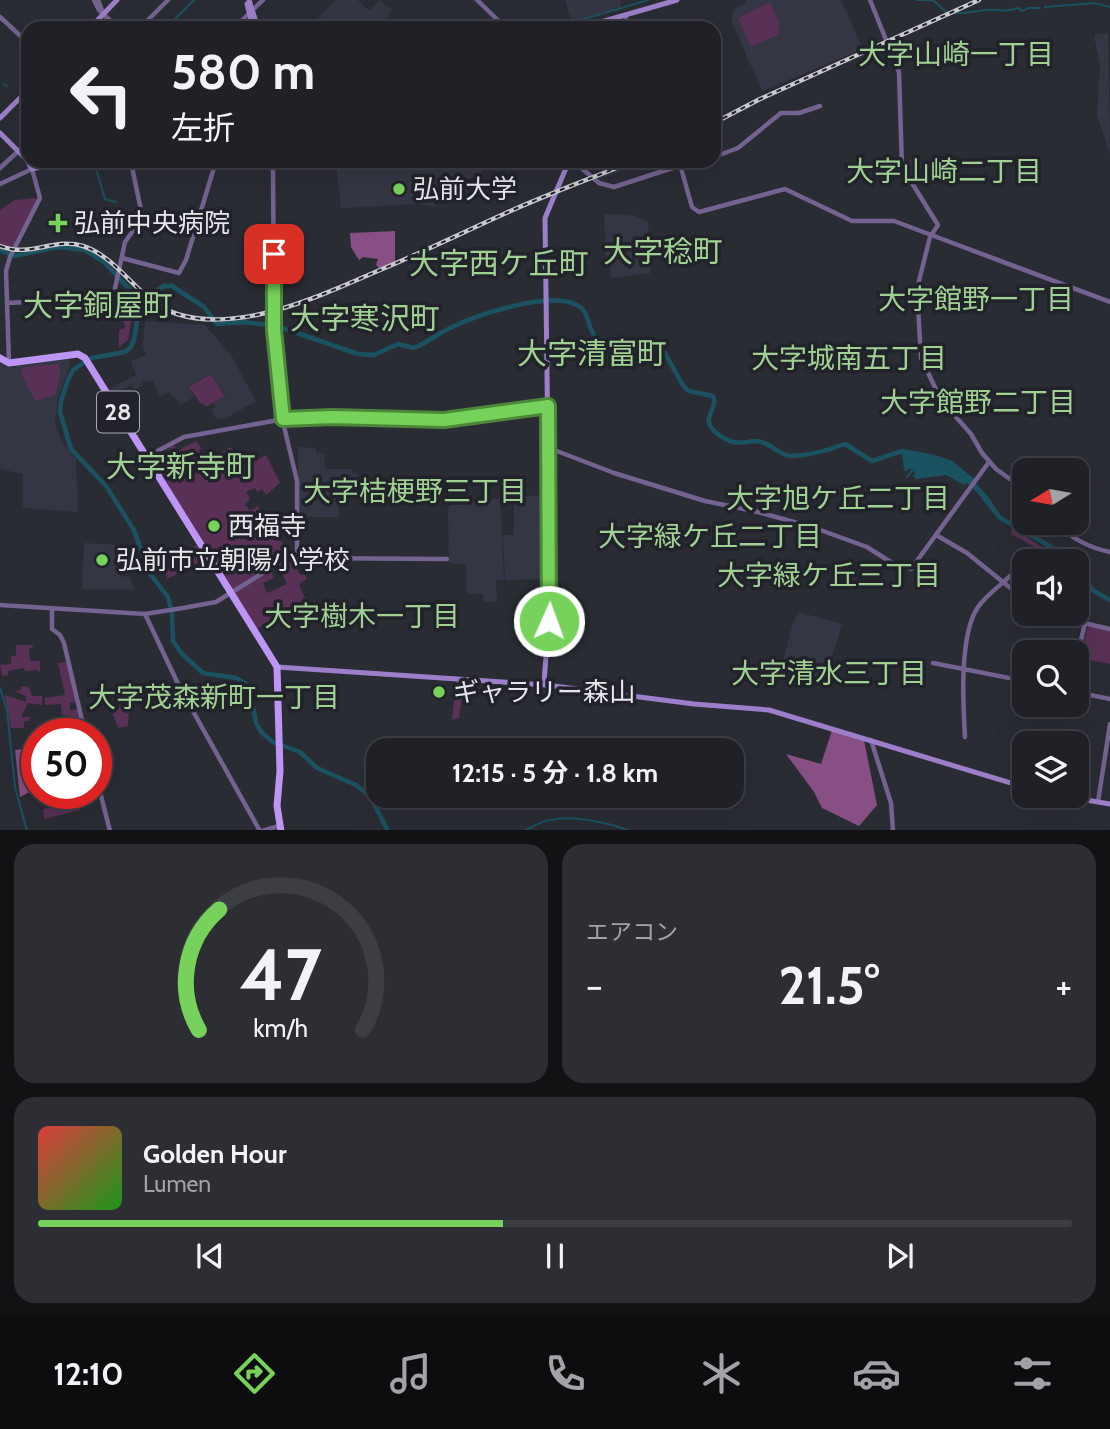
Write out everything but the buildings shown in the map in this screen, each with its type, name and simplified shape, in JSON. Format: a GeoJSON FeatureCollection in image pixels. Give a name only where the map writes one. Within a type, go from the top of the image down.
{"type":"FeatureCollection","features":[{"type":"Feature","properties":{"kind":"main road"},"geometry":{"type":"LineString","coordinates":[[97,21],[117,0]]}},
{"type":"Feature","properties":{"kind":"main road"},"geometry":{"type":"LineString","coordinates":[[247,0],[253,21]]}},
{"type":"Feature","properties":{"kind":"main road"},"geometry":{"type":"LineString","coordinates":[[604,21],[672,1]]}},
{"type":"Feature","properties":{"kind":"main road"},"geometry":{"type":"LineString","coordinates":[[0,118],[21,97]]}},
{"type":"Feature","properties":{"kind":"main road"},"geometry":{"type":"LineString","coordinates":[[0,133],[21,156]]}},
{"type":"Feature","properties":{"kind":"main road"},"geometry":{"type":"LineString","coordinates":[[32,169],[36,168]]}},
{"type":"Feature","properties":{"kind":"main road"},"geometry":{"type":"LineString","coordinates":[[547,685],[544,682],[551,607],[545,218],[568,168]]}},
{"type":"Feature","properties":{"kind":"main road","name":"28"},"geometry":{"type":"LineString","coordinates":[[9,363],[78,354],[88,362],[277,667]]}},
{"type":"Feature","properties":{"kind":"main road"},"geometry":{"type":"LineString","coordinates":[[0,358],[9,363]]}},
{"type":"Feature","properties":{"kind":"main road"},"geometry":{"type":"LineString","coordinates":[[280,828],[277,667],[547,685],[694,704],[769,710],[1012,784]]}},
{"type":"Feature","properties":{"kind":"main road"},"geometry":{"type":"LineString","coordinates":[[1089,800],[1110,804]]}},
{"type":"Feature","properties":{"kind":"street"},"geometry":{"type":"LineString","coordinates":[[96,0],[99,10],[111,21]]}},
{"type":"Feature","properties":{"kind":"street"},"geometry":{"type":"LineString","coordinates":[[147,21],[168,0]]}},
{"type":"Feature","properties":{"kind":"street"},"geometry":{"type":"LineString","coordinates":[[241,21],[263,0]]}},
{"type":"Feature","properties":{"kind":"street"},"geometry":{"type":"LineString","coordinates":[[477,0],[499,21]]}},
{"type":"Feature","properties":{"kind":"street"},"geometry":{"type":"LineString","coordinates":[[870,0],[899,72],[902,167],[938,225],[924,257],[916,289],[919,350],[941,400],[989,461],[1012,479]]}},
{"type":"Feature","properties":{"kind":"street"},"geometry":{"type":"LineString","coordinates":[[625,15],[626,21]]}},
{"type":"Feature","properties":{"kind":"street"},"geometry":{"type":"LineString","coordinates":[[0,17],[21,36]]}},
{"type":"Feature","properties":{"kind":"street"},"geometry":{"type":"LineString","coordinates":[[721,154],[738,148],[781,113],[799,113],[820,106]]}},
{"type":"Feature","properties":{"kind":"street"},"geometry":{"type":"LineString","coordinates":[[0,168],[21,149]]}},
{"type":"Feature","properties":{"kind":"street"},"geometry":{"type":"LineString","coordinates":[[7,303],[68,300],[114,293],[125,242],[142,215],[132,168]]}},
{"type":"Feature","properties":{"kind":"street"},"geometry":{"type":"LineString","coordinates":[[122,258],[179,273],[186,260],[214,168]]}},
{"type":"Feature","properties":{"kind":"street"},"geometry":{"type":"LineString","coordinates":[[273,168],[274,327],[283,419],[296,481],[297,557]]}},
{"type":"Feature","properties":{"kind":"street"},"geometry":{"type":"LineString","coordinates":[[580,168],[599,183],[614,187],[669,168]]}},
{"type":"Feature","properties":{"kind":"street"},"geometry":{"type":"LineString","coordinates":[[681,168],[692,207],[699,212],[785,189],[852,221],[894,221],[1110,302]]}},
{"type":"Feature","properties":{"kind":"street"},"geometry":{"type":"LineString","coordinates":[[0,182],[32,169],[40,201],[11,254],[6,271],[9,363]]}},
{"type":"Feature","properties":{"kind":"street"},"geometry":{"type":"LineString","coordinates":[[1,317],[8,317]]}},
{"type":"Feature","properties":{"kind":"street"},"geometry":{"type":"LineString","coordinates":[[146,457],[181,438],[283,419],[332,417],[444,420],[548,406]]}},
{"type":"Feature","properties":{"kind":"street"},"geometry":{"type":"LineString","coordinates":[[549,448],[614,473],[705,501],[812,527],[867,547],[909,569],[989,461]]}},
{"type":"Feature","properties":{"kind":"street"},"geometry":{"type":"LineString","coordinates":[[936,535],[967,553],[1012,590]]}},
{"type":"Feature","properties":{"kind":"street"},"geometry":{"type":"LineString","coordinates":[[1070,536],[1099,550],[1110,552]]}},
{"type":"Feature","properties":{"kind":"street"},"geometry":{"type":"LineString","coordinates":[[0,604],[145,614],[216,601],[279,563],[297,557],[447,559]]}},
{"type":"Feature","properties":{"kind":"street"},"geometry":{"type":"LineString","coordinates":[[965,737],[963,669],[975,612],[1012,574]]}},
{"type":"Feature","properties":{"kind":"street"},"geometry":{"type":"LineString","coordinates":[[52,608],[52,629],[60,635],[64,643],[82,718]]}},
{"type":"Feature","properties":{"kind":"street"},"geometry":{"type":"LineString","coordinates":[[145,614],[180,688],[260,830]]}},
{"type":"Feature","properties":{"kind":"street"},"geometry":{"type":"LineString","coordinates":[[1089,624],[1110,629]]}},
{"type":"Feature","properties":{"kind":"street"},"geometry":{"type":"LineString","coordinates":[[933,663],[1012,679]]}},
{"type":"Feature","properties":{"kind":"street"},"geometry":{"type":"LineString","coordinates":[[1089,695],[1110,699]]}},
{"type":"Feature","properties":{"kind":"street"},"geometry":{"type":"LineString","coordinates":[[1098,802],[1110,724]]}},
{"type":"Feature","properties":{"kind":"street"},"geometry":{"type":"LineString","coordinates":[[870,740],[891,803],[893,830]]}},
{"type":"Feature","properties":{"kind":"street"},"geometry":{"type":"LineString","coordinates":[[104,809],[110,830]]}},
{"type":"Feature","properties":{"kind":"shaded area"},"geometry":{"type":"Polygon","coordinates":[[[335,0],[357,0],[369,11],[380,0],[392,10],[386,21],[316,21],[335,0]]]}},
{"type":"Feature","properties":{"kind":"shaded area"},"geometry":{"type":"Polygon","coordinates":[[[565,0],[620,0],[622,9],[571,21],[565,0]]]}},
{"type":"Feature","properties":{"kind":"shaded area"},"geometry":{"type":"Polygon","coordinates":[[[746,0],[841,0],[863,49],[762,91],[731,20],[734,9],[747,3],[746,0]]]}},
{"type":"Feature","properties":{"kind":"shaded area"},"geometry":{"type":"Polygon","coordinates":[[[770,2],[779,23],[779,34],[751,47],[738,18],[770,2]]]}},
{"type":"Feature","properties":{"kind":"shaded area"},"geometry":{"type":"Polygon","coordinates":[[[1108,34],[1110,154],[1097,115],[1100,64],[1094,36],[1108,34]]]}},
{"type":"Feature","properties":{"kind":"shaded area"},"geometry":{"type":"Polygon","coordinates":[[[916,156],[922,167],[910,179],[903,166],[916,156]]]}},
{"type":"Feature","properties":{"kind":"shaded area","name":"弘前大学"},"geometry":{"type":"Polygon","coordinates":[[[336,168],[482,168],[483,175],[460,181],[460,197],[435,203],[436,207],[419,204],[341,208],[336,168]]]}},
{"type":"Feature","properties":{"kind":"shaded area"},"geometry":{"type":"Polygon","coordinates":[[[614,168],[630,168],[597,180],[593,177],[614,168]]]}},
{"type":"Feature","properties":{"kind":"shaded area"},"geometry":{"type":"Polygon","coordinates":[[[15,200],[38,200],[12,249],[0,245],[0,210],[15,200]]]}},
{"type":"Feature","properties":{"kind":"shaded area"},"geometry":{"type":"Polygon","coordinates":[[[604,214],[633,215],[648,222],[651,273],[612,278],[606,254],[604,214]]]}},
{"type":"Feature","properties":{"kind":"shaded area"},"geometry":{"type":"Polygon","coordinates":[[[395,231],[395,262],[380,269],[376,265],[378,259],[363,257],[359,260],[351,247],[350,233],[395,231]]]}},
{"type":"Feature","properties":{"kind":"shaded area"},"geometry":{"type":"Polygon","coordinates":[[[131,302],[133,310],[128,340],[119,347],[119,330],[125,328],[123,319],[119,316],[120,305],[131,302]]]}},
{"type":"Feature","properties":{"kind":"shaded area"},"geometry":{"type":"Polygon","coordinates":[[[145,321],[205,325],[232,357],[256,401],[223,420],[217,420],[211,410],[216,407],[214,402],[226,396],[211,373],[189,387],[194,397],[181,405],[169,392],[160,397],[153,380],[141,382],[143,386],[135,390],[132,385],[110,395],[107,390],[136,375],[131,361],[146,355],[143,346],[145,321]]]}},
{"type":"Feature","properties":{"kind":"shaded area"},"geometry":{"type":"Polygon","coordinates":[[[68,357],[70,366],[58,398],[55,422],[62,443],[76,459],[78,512],[23,508],[23,474],[0,469],[0,360],[14,368],[16,365],[68,357]]]}},
{"type":"Feature","properties":{"kind":"shaded area"},"geometry":{"type":"Polygon","coordinates":[[[59,364],[60,374],[55,395],[35,401],[21,373],[24,367],[59,364]]]}},
{"type":"Feature","properties":{"kind":"shaded area"},"geometry":{"type":"Polygon","coordinates":[[[211,374],[225,396],[206,407],[189,387],[211,374]]]}},
{"type":"Feature","properties":{"kind":"shaded area"},"geometry":{"type":"Polygon","coordinates":[[[196,441],[202,449],[199,450],[201,455],[205,454],[209,459],[231,447],[241,469],[266,455],[280,483],[266,495],[262,489],[257,492],[255,488],[246,492],[250,499],[245,504],[250,511],[258,506],[271,532],[275,529],[290,556],[282,558],[231,590],[149,459],[151,457],[156,464],[164,460],[163,456],[170,452],[169,447],[174,445],[178,451],[196,441]]]}},
{"type":"Feature","properties":{"kind":"shaded area"},"geometry":{"type":"Polygon","coordinates":[[[298,447],[316,448],[316,453],[324,453],[325,469],[352,469],[352,473],[358,474],[357,498],[339,497],[339,517],[298,517],[298,447]]]}},
{"type":"Feature","properties":{"kind":"shaded area"},"geometry":{"type":"Polygon","coordinates":[[[541,495],[546,500],[548,579],[505,580],[503,535],[514,535],[514,497],[541,495]]]}},
{"type":"Feature","properties":{"kind":"shaded area"},"geometry":{"type":"Polygon","coordinates":[[[500,498],[504,580],[496,581],[497,602],[483,602],[483,594],[467,594],[466,564],[449,563],[448,508],[450,505],[500,498]]]}},
{"type":"Feature","properties":{"kind":"shaded area"},"geometry":{"type":"Polygon","coordinates":[[[1015,536],[1025,536],[1045,549],[1038,549],[1015,536]]]}},
{"type":"Feature","properties":{"kind":"shaded area","name":"弘前市立朝陽小学校"},"geometry":{"type":"Polygon","coordinates":[[[84,543],[120,545],[120,576],[130,577],[135,590],[82,589],[84,543]]]}},
{"type":"Feature","properties":{"kind":"shaded area"},"geometry":{"type":"Polygon","coordinates":[[[196,545],[205,559],[167,579],[165,568],[172,565],[171,559],[196,545]]]}},
{"type":"Feature","properties":{"kind":"shaded area"},"geometry":{"type":"Polygon","coordinates":[[[293,560],[300,575],[304,574],[307,579],[299,584],[306,601],[255,630],[232,593],[271,570],[274,578],[263,583],[267,593],[287,584],[278,565],[293,560]]]}},
{"type":"Feature","properties":{"kind":"shaded area"},"geometry":{"type":"Polygon","coordinates":[[[798,612],[842,624],[823,686],[798,679],[800,667],[783,663],[798,612]]]}},
{"type":"Feature","properties":{"kind":"shaded area"},"geometry":{"type":"Polygon","coordinates":[[[1088,626],[1110,630],[1110,664],[1089,660],[1089,640],[1084,640],[1088,626]]]}},
{"type":"Feature","properties":{"kind":"shaded area"},"geometry":{"type":"Polygon","coordinates":[[[16,645],[33,645],[29,648],[30,661],[40,661],[40,673],[38,670],[25,671],[24,668],[8,671],[8,675],[2,676],[0,665],[11,664],[11,657],[16,655],[16,645]]]}},
{"type":"Feature","properties":{"kind":"shaded area"},"geometry":{"type":"Polygon","coordinates":[[[66,662],[76,702],[70,703],[70,710],[78,709],[80,718],[62,715],[61,704],[45,705],[45,698],[65,695],[58,663],[66,662]]]}},
{"type":"Feature","properties":{"kind":"shaded area"},"geometry":{"type":"Polygon","coordinates":[[[456,682],[464,683],[459,718],[452,720],[456,682]]]}},
{"type":"Feature","properties":{"kind":"shaded area"},"geometry":{"type":"Polygon","coordinates":[[[21,686],[29,687],[32,696],[42,696],[42,705],[28,703],[21,717],[30,718],[21,718],[21,728],[11,728],[5,695],[26,702],[26,696],[14,691],[21,690],[21,686]]]}},
{"type":"Feature","properties":{"kind":"shaded area"},"geometry":{"type":"Polygon","coordinates":[[[123,705],[127,706],[128,710],[128,726],[118,728],[112,711],[123,705]]]}},
{"type":"Feature","properties":{"kind":"shaded area"},"geometry":{"type":"Polygon","coordinates":[[[832,730],[864,740],[877,805],[859,826],[822,808],[814,792],[786,754],[821,764],[832,730]]]}},
{"type":"Feature","properties":{"kind":"shaded area"},"geometry":{"type":"Polygon","coordinates":[[[21,749],[20,797],[15,750],[21,749]]]}},
{"type":"Feature","properties":{"kind":"shaded area"},"geometry":{"type":"Polygon","coordinates":[[[43,809],[80,809],[80,810],[44,819],[43,809]]]}},
{"type":"Feature","properties":{"kind":"water"},"geometry":{"type":"Polygon","coordinates":[[[902,453],[938,460],[957,468],[989,498],[1002,521],[967,483],[964,485],[946,475],[916,479],[910,468],[904,470],[902,453]]]}},
{"type":"Feature","properties":{"kind":"waterway"},"geometry":{"type":"LineString","coordinates":[[173,21],[194,0]]}},
{"type":"Feature","properties":{"kind":"waterway"},"geometry":{"type":"LineString","coordinates":[[624,7],[648,0]]}},
{"type":"Feature","properties":{"kind":"waterway"},"geometry":{"type":"LineString","coordinates":[[917,0],[933,0],[946,12]]}},
{"type":"Feature","properties":{"kind":"waterway"},"geometry":{"type":"LineString","coordinates":[[1045,7],[1095,3],[1110,7]]}},
{"type":"Feature","properties":{"kind":"waterway"},"geometry":{"type":"LineString","coordinates":[[604,13],[622,8]]}},
{"type":"Feature","properties":{"kind":"waterway"},"geometry":{"type":"LineString","coordinates":[[955,13],[1040,8]]}},
{"type":"Feature","properties":{"kind":"waterway"},"geometry":{"type":"LineString","coordinates":[[577,21],[601,14]]}},
{"type":"Feature","properties":{"kind":"waterway"},"geometry":{"type":"LineString","coordinates":[[97,172],[105,199],[116,202]]}},
{"type":"Feature","properties":{"kind":"waterway"},"geometry":{"type":"LineString","coordinates":[[0,250],[14,256],[58,247],[85,250],[104,262],[134,294],[139,309],[130,348],[125,352],[91,358],[73,370],[68,380],[60,412],[71,449],[106,486],[134,530],[148,571],[168,597],[172,613],[173,641],[182,654],[203,673],[236,678],[245,683],[250,692],[256,723],[262,733],[273,742],[300,752],[317,768],[356,785],[370,796],[387,830]]}},
{"type":"Feature","properties":{"kind":"waterway"},"geometry":{"type":"LineString","coordinates":[[138,299],[142,300],[164,286],[172,286],[204,307],[217,324],[244,322],[277,326],[358,354],[374,355],[398,344],[414,348],[452,327],[497,310],[534,302],[567,302],[583,309],[597,339],[655,344],[663,350],[684,387],[689,391],[713,396],[710,426],[717,434],[729,440],[767,444],[793,456],[845,444],[872,461],[902,451],[951,463],[972,480]]}},
{"type":"Feature","properties":{"kind":"waterway"},"geometry":{"type":"LineString","coordinates":[[907,477],[913,469]]}},
{"type":"Feature","properties":{"kind":"waterway"},"geometry":{"type":"LineString","coordinates":[[999,517],[1055,549]]}},
{"type":"Feature","properties":{"kind":"waterway"},"geometry":{"type":"LineString","coordinates":[[1089,585],[1110,600]]}},
{"type":"Feature","properties":{"kind":"waterway"},"geometry":{"type":"LineString","coordinates":[[0,688],[7,710],[15,787],[27,830]]}},
{"type":"Feature","properties":{"kind":"waterway"},"geometry":{"type":"LineString","coordinates":[[526,830],[547,821],[569,818],[600,822],[627,830]]}},
{"type":"Feature","properties":{"kind":"railway"},"geometry":{"type":"LineString","coordinates":[[721,119],[979,0]]}},
{"type":"Feature","properties":{"kind":"railway"},"geometry":{"type":"LineString","coordinates":[[0,246],[22,250],[62,244],[83,246],[108,260],[151,300],[164,308],[177,314],[202,319],[228,319],[281,309],[333,290],[522,206],[617,168]]}},
{"type":"Feature","properties":{"kind":"place","name":"弘前大学"},"geometry":{"type":"Point","coordinates":[399,189]}},
{"type":"Feature","properties":{"kind":"place","name":"弘前中央病院"},"geometry":{"type":"Point","coordinates":[58,223]}},
{"type":"Feature","properties":{"kind":"place","name":"西福寺"},"geometry":{"type":"Point","coordinates":[214,526]}},
{"type":"Feature","properties":{"kind":"place","name":"弘前市立朝陽小学校"},"geometry":{"type":"Point","coordinates":[102,560]}},
{"type":"Feature","properties":{"kind":"place","name":"ギャラリー森山"},"geometry":{"type":"Point","coordinates":[439,692]}},
{"type":"Feature","properties":{"kind":"district","name":"大字山崎一丁目"},"geometry":{"type":"Point","coordinates":[956,54]}},
{"type":"Feature","properties":{"kind":"district","name":"大字山崎二丁目"},"geometry":{"type":"Point","coordinates":[944,171]}},
{"type":"Feature","properties":{"kind":"district","name":"大字稔町"},"geometry":{"type":"Point","coordinates":[663,252]}},
{"type":"Feature","properties":{"kind":"district","name":"大字西ケ丘町"},"geometry":{"type":"Point","coordinates":[499,264]}},
{"type":"Feature","properties":{"kind":"district","name":"大字館野一丁目"},"geometry":{"type":"Point","coordinates":[976,299]}},
{"type":"Feature","properties":{"kind":"district","name":"大字銅屋町"},"geometry":{"type":"Point","coordinates":[98,306]}},
{"type":"Feature","properties":{"kind":"district","name":"大字寒沢町"},"geometry":{"type":"Point","coordinates":[365,319]}},
{"type":"Feature","properties":{"kind":"district","name":"大字清富町"},"geometry":{"type":"Point","coordinates":[592,354]}},
{"type":"Feature","properties":{"kind":"district","name":"大字城南五丁目"},"geometry":{"type":"Point","coordinates":[849,358]}},
{"type":"Feature","properties":{"kind":"district","name":"大字館野二丁目"},"geometry":{"type":"Point","coordinates":[978,402]}},
{"type":"Feature","properties":{"kind":"district","name":"大字新寺町"},"geometry":{"type":"Point","coordinates":[181,467]}},
{"type":"Feature","properties":{"kind":"district","name":"大字桔梗野三丁目"},"geometry":{"type":"Point","coordinates":[415,491]}},
{"type":"Feature","properties":{"kind":"district","name":"大字旭ケ丘二丁目"},"geometry":{"type":"Point","coordinates":[838,498]}},
{"type":"Feature","properties":{"kind":"district","name":"大字緑ケ丘二丁目"},"geometry":{"type":"Point","coordinates":[710,536]}},
{"type":"Feature","properties":{"kind":"district","name":"大字緑ケ丘三丁目"},"geometry":{"type":"Point","coordinates":[829,575]}},
{"type":"Feature","properties":{"kind":"district","name":"大字樹木一丁目"},"geometry":{"type":"Point","coordinates":[362,616]}},
{"type":"Feature","properties":{"kind":"district","name":"大字清水三丁目"},"geometry":{"type":"Point","coordinates":[829,673]}},
{"type":"Feature","properties":{"kind":"district","name":"大字茂森新町一丁目"},"geometry":{"type":"Point","coordinates":[214,697]}},
{"type":"Feature","properties":{"kind":"route"},"geometry":{"type":"LineString","coordinates":[[274,254],[274,330],[283,419],[332,417],[444,420],[548,406],[549,621]]}}]}
